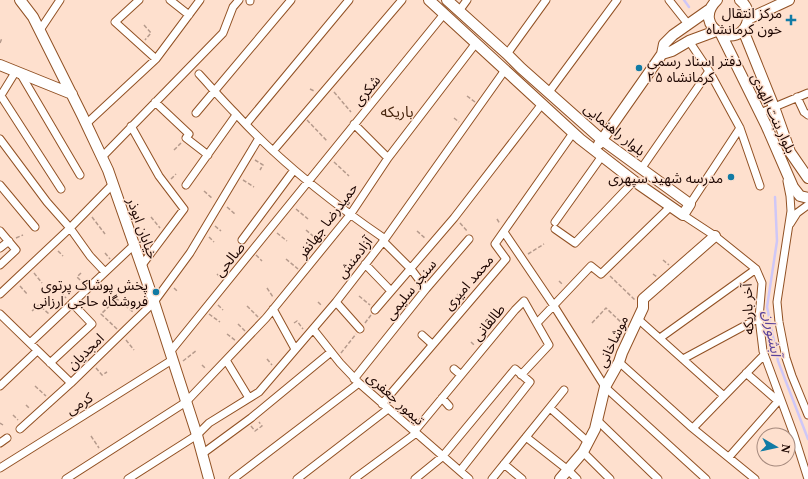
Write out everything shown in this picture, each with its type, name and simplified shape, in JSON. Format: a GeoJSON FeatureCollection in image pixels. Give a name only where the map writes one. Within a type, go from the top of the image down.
{"type":"FeatureCollection","features":[{"type":"Feature","properties":{"kind":"main road","name":"خیابان ابوذر"},"geometry":{"type":"LineString","coordinates":[[20,0],[33,17],[40,30],[102,157],[113,184],[135,244],[197,435],[208,479]]}},
{"type":"Feature","properties":{"kind":"main road","name":"بلوار راهنمایی"},"geometry":{"type":"LineString","coordinates":[[429,0],[574,133],[634,181],[683,214]]}},
{"type":"Feature","properties":{"kind":"main road","name":"بلوار راهنمایی"},"geometry":{"type":"LineString","coordinates":[[447,0],[602,140],[690,204]]}},
{"type":"Feature","properties":{"kind":"main road"},"geometry":{"type":"LineString","coordinates":[[662,54],[672,51],[689,41],[718,32],[732,35],[743,30],[748,19],[747,8],[740,0]]}},
{"type":"Feature","properties":{"kind":"main road"},"geometry":{"type":"LineString","coordinates":[[748,19],[788,0]]}},
{"type":"Feature","properties":{"kind":"main road"},"geometry":{"type":"LineString","coordinates":[[598,153],[602,140],[662,54],[664,44],[672,35],[713,3]]}},
{"type":"Feature","properties":{"kind":"main road","name":"بلوار بنت الهدی"},"geometry":{"type":"LineString","coordinates":[[713,3],[710,21],[718,32],[760,113],[795,190],[800,196],[808,198]]}},
{"type":"Feature","properties":{"kind":"main road","name":"بلوار بنت الهدی"},"geometry":{"type":"LineString","coordinates":[[743,30],[774,107],[790,152],[808,178]]}},
{"type":"Feature","properties":{"kind":"main road"},"geometry":{"type":"LineString","coordinates":[[0,65],[72,94]]}},
{"type":"Feature","properties":{"kind":"main road"},"geometry":{"type":"LineString","coordinates":[[683,214],[690,204]]}},
{"type":"Feature","properties":{"kind":"main road","name":"موشاخانی"},"geometry":{"type":"LineString","coordinates":[[560,479],[583,452],[595,429],[606,387],[643,308],[643,299],[677,271],[715,236]]}},
{"type":"Feature","properties":{"kind":"street"},"geometry":{"type":"LineString","coordinates":[[40,30],[60,0]]}},
{"type":"Feature","properties":{"kind":"street"},"geometry":{"type":"LineString","coordinates":[[139,0],[114,22],[156,59]]}},
{"type":"Feature","properties":{"kind":"street"},"geometry":{"type":"LineString","coordinates":[[170,0],[189,15]]}},
{"type":"Feature","properties":{"kind":"street"},"geometry":{"type":"LineString","coordinates":[[86,124],[156,59],[200,0]]}},
{"type":"Feature","properties":{"kind":"street"},"geometry":{"type":"LineString","coordinates":[[102,157],[223,33],[233,7],[239,0]]}},
{"type":"Feature","properties":{"kind":"street"},"geometry":{"type":"LineString","coordinates":[[196,113],[292,0]]}},
{"type":"Feature","properties":{"kind":"street"},"geometry":{"type":"LineString","coordinates":[[246,124],[349,0]]}},
{"type":"Feature","properties":{"kind":"street"},"geometry":{"type":"LineString","coordinates":[[273,151],[402,0]]}},
{"type":"Feature","properties":{"kind":"street"},"geometry":{"type":"LineString","coordinates":[[459,11],[467,0]]}},
{"type":"Feature","properties":{"kind":"street"},"geometry":{"type":"LineString","coordinates":[[507,54],[546,0]]}},
{"type":"Feature","properties":{"kind":"street"},"geometry":{"type":"LineString","coordinates":[[549,92],[617,0]]}},
{"type":"Feature","properties":{"kind":"street"},"geometry":{"type":"LineString","coordinates":[[669,0],[688,24]]}},
{"type":"Feature","properties":{"kind":"street","name":"شکری"},"geometry":{"type":"LineString","coordinates":[[308,182],[444,14]]}},
{"type":"Feature","properties":{"kind":"street"},"geometry":{"type":"LineString","coordinates":[[689,41],[708,71],[740,128],[760,186]]}},
{"type":"Feature","properties":{"kind":"street","name":"حمیدرضا جهانفر"},"geometry":{"type":"LineString","coordinates":[[66,479],[186,402],[250,335],[350,215],[388,158],[476,43]]}},
{"type":"Feature","properties":{"kind":"street","name":"آزادمنش"},"geometry":{"type":"LineString","coordinates":[[128,479],[197,435],[210,423],[259,392],[336,302],[384,240],[505,70]]}},
{"type":"Feature","properties":{"kind":"street"},"geometry":{"type":"LineString","coordinates":[[641,169],[708,71]]}},
{"type":"Feature","properties":{"kind":"street"},"geometry":{"type":"LineString","coordinates":[[61,189],[0,96],[18,72],[80,175]]}},
{"type":"Feature","properties":{"kind":"street"},"geometry":{"type":"LineString","coordinates":[[199,74],[236,115],[294,170],[384,240],[411,269],[426,289]]}},
{"type":"Feature","properties":{"kind":"street"},"geometry":{"type":"LineString","coordinates":[[760,113],[808,93]]}},
{"type":"Feature","properties":{"kind":"street"},"geometry":{"type":"LineString","coordinates":[[797,97],[804,112],[808,115]]}},
{"type":"Feature","properties":{"kind":"street"},"geometry":{"type":"LineString","coordinates":[[155,102],[189,134],[186,138],[208,155]]}},
{"type":"Feature","properties":{"kind":"street","name":"سنجر سلیمی"},"geometry":{"type":"LineString","coordinates":[[375,310],[454,218],[542,104]]}},
{"type":"Feature","properties":{"kind":"street"},"geometry":{"type":"LineString","coordinates":[[186,185],[236,115]]}},
{"type":"Feature","properties":{"kind":"street"},"geometry":{"type":"LineString","coordinates":[[354,124],[388,158]]}},
{"type":"Feature","properties":{"kind":"street"},"geometry":{"type":"LineString","coordinates":[[131,126],[159,176],[184,209],[142,265]]}},
{"type":"Feature","properties":{"kind":"street"},"geometry":{"type":"LineString","coordinates":[[690,204],[740,128]]}},
{"type":"Feature","properties":{"kind":"street","name":"محمد امیری"},"geometry":{"type":"LineString","coordinates":[[382,404],[506,259],[495,244],[574,133]]}},
{"type":"Feature","properties":{"kind":"street","name":"امجدیان"},"geometry":{"type":"LineString","coordinates":[[2,319],[30,343],[71,383],[154,302],[190,253],[259,138]]}},
{"type":"Feature","properties":{"kind":"street"},"geometry":{"type":"LineString","coordinates":[[0,139],[47,202],[70,228],[90,256],[105,272]]}},
{"type":"Feature","properties":{"kind":"street"},"geometry":{"type":"LineString","coordinates":[[598,153],[555,225],[575,243],[634,181]]}},
{"type":"Feature","properties":{"kind":"street"},"geometry":{"type":"LineString","coordinates":[[783,165],[791,207],[777,302],[786,358],[808,415]]}},
{"type":"Feature","properties":{"kind":"street"},"geometry":{"type":"LineString","coordinates":[[242,240],[294,170]]}},
{"type":"Feature","properties":{"kind":"street","name":"صالحی"},"geometry":{"type":"LineString","coordinates":[[172,359],[205,310],[308,182]]}},
{"type":"Feature","properties":{"kind":"street"},"geometry":{"type":"LineString","coordinates":[[0,294],[70,228],[113,184]]}},
{"type":"Feature","properties":{"kind":"street"},"geometry":{"type":"LineString","coordinates":[[0,185],[34,227]]}},
{"type":"Feature","properties":{"kind":"street"},"geometry":{"type":"LineString","coordinates":[[787,233],[793,218],[808,205]]}},
{"type":"Feature","properties":{"kind":"street"},"geometry":{"type":"LineString","coordinates":[[537,323],[591,266],[601,274],[671,206]]}},
{"type":"Feature","properties":{"kind":"street","name":"آخر باریکه"},"geometry":{"type":"LineString","coordinates":[[683,214],[715,236],[756,268],[762,283],[759,318],[764,355],[779,400],[794,435],[808,479]]}},
{"type":"Feature","properties":{"kind":"street"},"geometry":{"type":"LineString","coordinates":[[0,231],[16,250],[0,265]]}},
{"type":"Feature","properties":{"kind":"street"},"geometry":{"type":"LineString","coordinates":[[504,232],[606,387],[706,479]]}},
{"type":"Feature","properties":{"kind":"street","name":"سنجر سلیمی"},"geometry":{"type":"LineString","coordinates":[[233,479],[356,381],[426,289],[469,239]]}},
{"type":"Feature","properties":{"kind":"street"},"geometry":{"type":"LineString","coordinates":[[0,248],[9,241]]}},
{"type":"Feature","properties":{"kind":"street"},"geometry":{"type":"LineString","coordinates":[[30,343],[135,244]]}},
{"type":"Feature","properties":{"kind":"street"},"geometry":{"type":"LineString","coordinates":[[365,264],[391,291]]}},
{"type":"Feature","properties":{"kind":"street"},"geometry":{"type":"LineString","coordinates":[[660,338],[756,268]]}},
{"type":"Feature","properties":{"kind":"street","name":"طالقانی"},"geometry":{"type":"LineString","coordinates":[[354,479],[415,433],[442,398],[524,301],[549,345],[521,375]]}},
{"type":"Feature","properties":{"kind":"street"},"geometry":{"type":"LineString","coordinates":[[336,302],[360,329]]}},
{"type":"Feature","properties":{"kind":"street"},"geometry":{"type":"LineString","coordinates":[[50,363],[92,324],[72,303]]}},
{"type":"Feature","properties":{"kind":"street"},"geometry":{"type":"LineString","coordinates":[[275,306],[296,349]]}},
{"type":"Feature","properties":{"kind":"street"},"geometry":{"type":"LineString","coordinates":[[683,359],[759,318]]}},
{"type":"Feature","properties":{"kind":"street"},"geometry":{"type":"LineString","coordinates":[[638,319],[724,396]]}},
{"type":"Feature","properties":{"kind":"street","name":"تیمور جعفری"},"geometry":{"type":"LineString","coordinates":[[310,332],[331,352],[356,381],[469,479]]}},
{"type":"Feature","properties":{"kind":"street"},"geometry":{"type":"LineString","coordinates":[[422,335],[432,344]]}},
{"type":"Feature","properties":{"kind":"street"},"geometry":{"type":"LineString","coordinates":[[0,386],[37,351]]}},
{"type":"Feature","properties":{"kind":"street"},"geometry":{"type":"LineString","coordinates":[[202,454],[251,418],[331,352]]}},
{"type":"Feature","properties":{"kind":"street"},"geometry":{"type":"LineString","coordinates":[[693,428],[764,355]]}},
{"type":"Feature","properties":{"kind":"street","name":"کرمی"},"geometry":{"type":"LineString","coordinates":[[0,468],[172,359]]}},
{"type":"Feature","properties":{"kind":"street"},"geometry":{"type":"LineString","coordinates":[[226,360],[249,398]]}},
{"type":"Feature","properties":{"kind":"street"},"geometry":{"type":"LineString","coordinates":[[619,362],[693,428],[755,479]]}},
{"type":"Feature","properties":{"kind":"street"},"geometry":{"type":"LineString","coordinates":[[454,368],[461,375]]}},
{"type":"Feature","properties":{"kind":"street"},"geometry":{"type":"LineString","coordinates":[[415,479],[442,457],[515,370],[530,382],[460,471]]}},
{"type":"Feature","properties":{"kind":"street"},"geometry":{"type":"LineString","coordinates":[[729,457],[779,400],[746,373]]}},
{"type":"Feature","properties":{"kind":"street"},"geometry":{"type":"LineString","coordinates":[[20,429],[71,383]]}},
{"type":"Feature","properties":{"kind":"street"},"geometry":{"type":"LineString","coordinates":[[492,479],[564,390]]}},
{"type":"Feature","properties":{"kind":"street"},"geometry":{"type":"LineString","coordinates":[[442,398],[449,406]]}},
{"type":"Feature","properties":{"kind":"street"},"geometry":{"type":"LineString","coordinates":[[550,408],[588,442]]}},
{"type":"Feature","properties":{"kind":"street"},"geometry":{"type":"LineString","coordinates":[[297,479],[388,409]]}},
{"type":"Feature","properties":{"kind":"street"},"geometry":{"type":"LineString","coordinates":[[597,420],[658,479]]}},
{"type":"Feature","properties":{"kind":"street"},"geometry":{"type":"LineString","coordinates":[[526,437],[568,470],[576,479]]}},
{"type":"Feature","properties":{"kind":"street"},"geometry":{"type":"LineString","coordinates":[[0,443],[7,438]]}},
{"type":"Feature","properties":{"kind":"street"},"geometry":{"type":"LineString","coordinates":[[583,452],[610,479]]}},
{"type":"Feature","properties":{"kind":"street"},"geometry":{"type":"LineString","coordinates":[[504,464],[522,479]]}},
{"type":"Feature","properties":{"kind":"path"},"geometry":{"type":"LineString","coordinates":[[140,46],[151,33],[144,25]]}},
{"type":"Feature","properties":{"kind":"path"},"geometry":{"type":"LineString","coordinates":[[0,43],[2,38]]}},
{"type":"Feature","properties":{"kind":"path"},"geometry":{"type":"LineString","coordinates":[[329,86],[351,112]]}},
{"type":"Feature","properties":{"kind":"path"},"geometry":{"type":"LineString","coordinates":[[303,116],[327,141]]}},
{"type":"Feature","properties":{"kind":"path"},"geometry":{"type":"LineString","coordinates":[[174,150],[186,138]]}},
{"type":"Feature","properties":{"kind":"path"},"geometry":{"type":"LineString","coordinates":[[249,155],[263,165],[260,170]]}},
{"type":"Feature","properties":{"kind":"path"},"geometry":{"type":"LineString","coordinates":[[328,157],[349,176]]}},
{"type":"Feature","properties":{"kind":"path"},"geometry":{"type":"LineString","coordinates":[[237,175],[254,187]]}},
{"type":"Feature","properties":{"kind":"path"},"geometry":{"type":"LineString","coordinates":[[204,191],[235,214]]}},
{"type":"Feature","properties":{"kind":"path"},"geometry":{"type":"LineString","coordinates":[[290,204],[308,219]]}},
{"type":"Feature","properties":{"kind":"path"},"geometry":{"type":"LineString","coordinates":[[87,210],[105,234]]}},
{"type":"Feature","properties":{"kind":"path"},"geometry":{"type":"LineString","coordinates":[[151,217],[165,234]]}},
{"type":"Feature","properties":{"kind":"path"},"geometry":{"type":"LineString","coordinates":[[454,218],[472,235],[469,239]]}},
{"type":"Feature","properties":{"kind":"path"},"geometry":{"type":"LineString","coordinates":[[270,228],[287,241]]}},
{"type":"Feature","properties":{"kind":"path"},"geometry":{"type":"LineString","coordinates":[[306,230],[325,245]]}},
{"type":"Feature","properties":{"kind":"path"},"geometry":{"type":"LineString","coordinates":[[417,231],[432,244]]}},
{"type":"Feature","properties":{"kind":"path"},"geometry":{"type":"LineString","coordinates":[[522,259],[544,244]]}},
{"type":"Feature","properties":{"kind":"path"},"geometry":{"type":"LineString","coordinates":[[286,259],[302,273]]}},
{"type":"Feature","properties":{"kind":"path"},"geometry":{"type":"LineString","coordinates":[[29,267],[42,282]]}},
{"type":"Feature","properties":{"kind":"path"},"geometry":{"type":"LineString","coordinates":[[605,270],[643,308]]}},
{"type":"Feature","properties":{"kind":"path"},"geometry":{"type":"LineString","coordinates":[[81,273],[77,277],[88,288]]}},
{"type":"Feature","properties":{"kind":"path"},"geometry":{"type":"LineString","coordinates":[[15,280],[28,295]]}},
{"type":"Feature","properties":{"kind":"path"},"geometry":{"type":"LineString","coordinates":[[267,288],[275,306]]}},
{"type":"Feature","properties":{"kind":"path"},"geometry":{"type":"LineString","coordinates":[[359,296],[375,310]]}},
{"type":"Feature","properties":{"kind":"path"},"geometry":{"type":"LineString","coordinates":[[134,350],[122,334],[101,314],[117,299],[138,318]]}},
{"type":"Feature","properties":{"kind":"path"},"geometry":{"type":"LineString","coordinates":[[32,311],[39,305],[55,319]]}},
{"type":"Feature","properties":{"kind":"path"},"geometry":{"type":"LineString","coordinates":[[247,306],[262,322]]}},
{"type":"Feature","properties":{"kind":"path"},"geometry":{"type":"LineString","coordinates":[[592,323],[606,308],[631,332]]}},
{"type":"Feature","properties":{"kind":"path"},"geometry":{"type":"LineString","coordinates":[[205,310],[220,322]]}},
{"type":"Feature","properties":{"kind":"path"},"geometry":{"type":"LineString","coordinates":[[294,323],[297,321],[310,332]]}},
{"type":"Feature","properties":{"kind":"path"},"geometry":{"type":"LineString","coordinates":[[238,324],[250,335]]}},
{"type":"Feature","properties":{"kind":"path"},"geometry":{"type":"LineString","coordinates":[[227,334],[240,345]]}},
{"type":"Feature","properties":{"kind":"path"},"geometry":{"type":"LineString","coordinates":[[172,359],[188,358],[197,350]]}},
{"type":"Feature","properties":{"kind":"path"},"geometry":{"type":"LineString","coordinates":[[92,363],[102,375],[107,372]]}},
{"type":"Feature","properties":{"kind":"path"},"geometry":{"type":"LineString","coordinates":[[35,386],[51,401]]}},
{"type":"Feature","properties":{"kind":"path"},"geometry":{"type":"LineString","coordinates":[[92,436],[104,455]]}},
{"type":"Feature","properties":{"kind":"waterway","name":"آبشوران"},"geometry":{"type":"LineString","coordinates":[[684,0],[689,7]]}},
{"type":"Feature","properties":{"kind":"waterway","name":"آبشوران"},"geometry":{"type":"LineString","coordinates":[[775,197],[777,241],[767,307],[778,361],[808,439]]}},
{"type":"Feature","properties":{"kind":"place","name":"مرکز انتقال خون کرمانشاه"},"geometry":{"type":"Point","coordinates":[791,20]}},
{"type":"Feature","properties":{"kind":"place","name":"دفتر اسناد رسمی ۲۵ کرمانشاه"},"geometry":{"type":"Point","coordinates":[639,68]}},
{"type":"Feature","properties":{"kind":"place","name":"مدرسه شهید سپهری"},"geometry":{"type":"Point","coordinates":[731,177]}},
{"type":"Feature","properties":{"kind":"place","name":"پخش پوشاک پرتوی فروشگاه حاجی ارزانی"},"geometry":{"type":"Point","coordinates":[156,292]}},
{"type":"Feature","properties":{"kind":"district","name":"باریکه"},"geometry":{"type":"Point","coordinates":[397,111]}}]}
